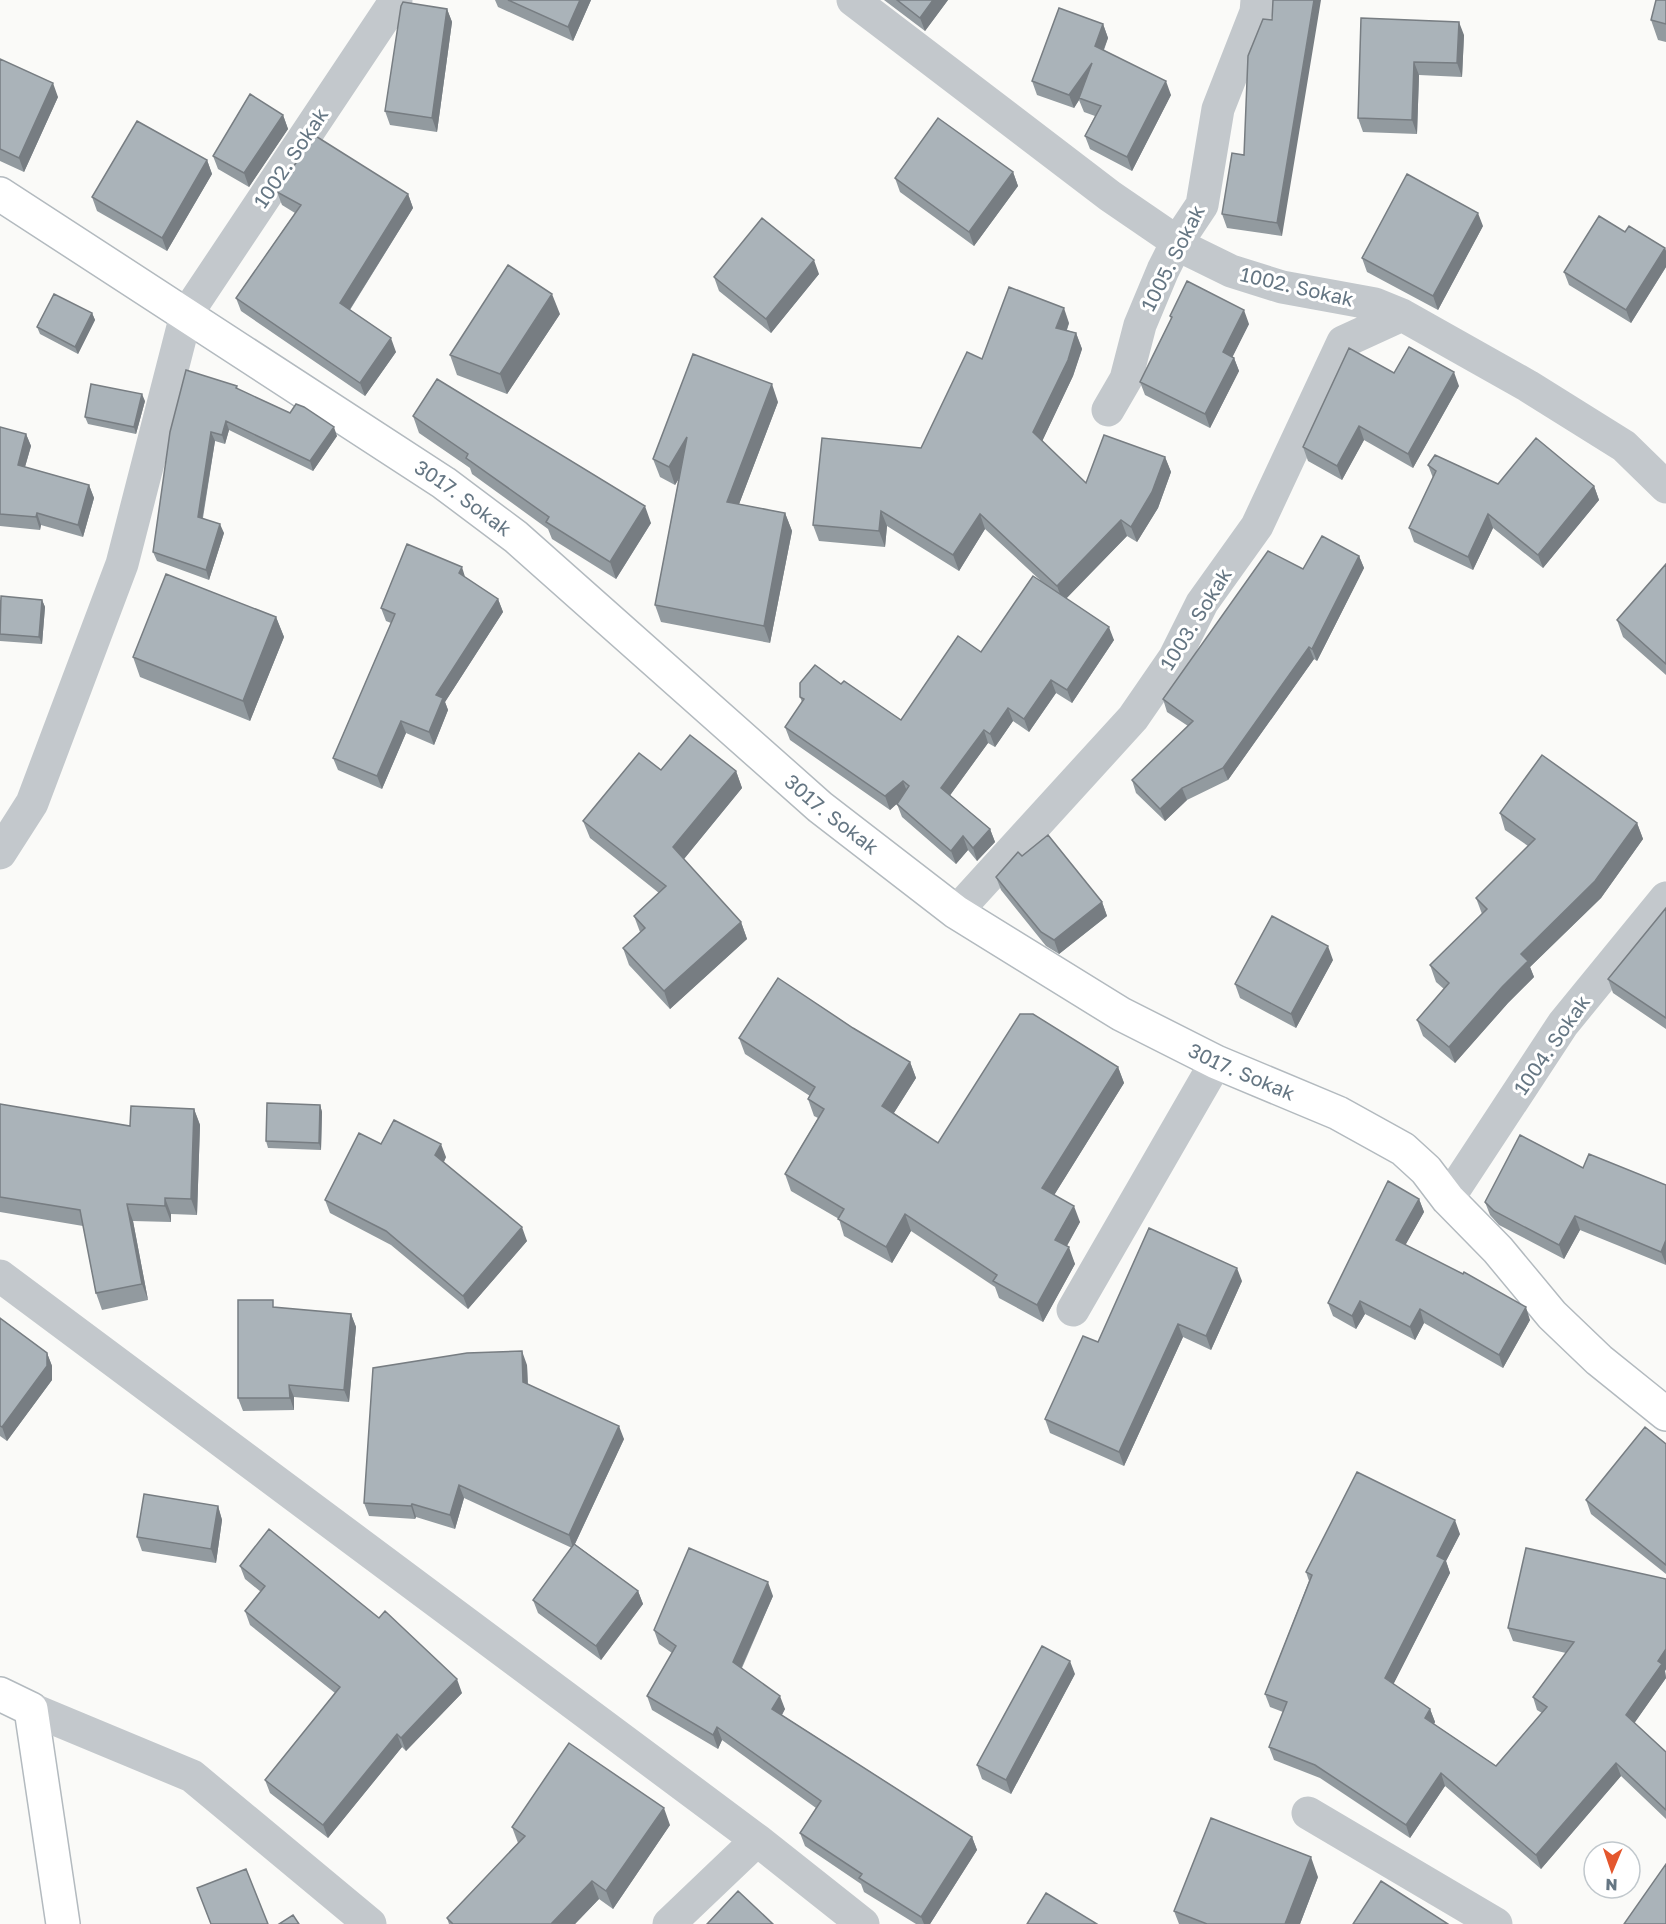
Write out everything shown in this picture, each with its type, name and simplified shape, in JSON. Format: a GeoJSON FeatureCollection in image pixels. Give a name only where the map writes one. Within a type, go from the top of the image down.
{"type":"FeatureCollection","features":[{"type":"Feature","properties":{"kind":"street","name":"1002. Sokak"},"geometry":{"type":"LineString","coordinates":[[0,853],[32,803],[122,564],[186,315],[396,0]]}},
{"type":"Feature","properties":{"kind":"street","name":"1002. Sokak"},"geometry":{"type":"LineString","coordinates":[[852,0],[1176,244],[1231,271],[1282,287],[1375,304],[1402,315],[1528,386],[1624,446],[1666,487]]}},
{"type":"Feature","properties":{"kind":"street","name":"1005. Sokak"},"geometry":{"type":"LineString","coordinates":[[1108,410],[1126,379],[1140,326],[1176,244],[1202,205],[1218,109],[1256,12],[1257,0]]}},
{"type":"Feature","properties":{"kind":"street","name":"3017. Sokak"},"geometry":{"type":"LineString","coordinates":[[0,194],[444,483],[516,537],[820,807],[956,912],[1121,1014],[1216,1062],[1338,1113],[1404,1149],[1426,1170],[1448,1199],[1498,1250],[1552,1315],[1599,1360],[1666,1414]]}},
{"type":"Feature","properties":{"kind":"street","name":"1003. Sokak"},"geometry":{"type":"LineString","coordinates":[[956,912],[1133,718],[1157,683],[1174,657],[1202,603],[1257,526],[1342,342],[1402,315]]}},
{"type":"Feature","properties":{"kind":"street","name":"1004. Sokak"},"geometry":{"type":"LineString","coordinates":[[1448,1199],[1563,1024],[1666,898]]}},
{"type":"Feature","properties":{"kind":"street"},"geometry":{"type":"LineString","coordinates":[[1073,1311],[1216,1062]]}},
{"type":"Feature","properties":{"kind":"street"},"geometry":{"type":"LineString","coordinates":[[0,1276],[757,1840],[864,1924]]}},
{"type":"Feature","properties":{"kind":"street"},"geometry":{"type":"LineString","coordinates":[[0,1694],[192,1776],[370,1924]]}},
{"type":"Feature","properties":{"kind":"street"},"geometry":{"type":"LineString","coordinates":[[31,1709],[63,1924]]}},
{"type":"Feature","properties":{"kind":"street"},"geometry":{"type":"LineString","coordinates":[[1308,1813],[1496,1924]]}},
{"type":"Feature","properties":{"kind":"street"},"geometry":{"type":"LineString","coordinates":[[669,1924],[757,1840]]}},
{"type":"Feature","properties":{"kind":"building"},"geometry":{"type":"Polygon","coordinates":[[[508,0],[580,0],[568,27],[508,0]]]}},
{"type":"Feature","properties":{"kind":"building"},"geometry":{"type":"Polygon","coordinates":[[[897,0],[933,0],[920,18],[897,0]]]}},
{"type":"Feature","properties":{"kind":"building"},"geometry":{"type":"Polygon","coordinates":[[[1273,0],[1314,0],[1277,223],[1222,214],[1232,153],[1244,155],[1248,56],[1263,19],[1272,20],[1273,0]]]}},
{"type":"Feature","properties":{"kind":"building"},"geometry":{"type":"Polygon","coordinates":[[[1656,0],[1666,0],[1666,24],[1651,20],[1656,0]]]}},
{"type":"Feature","properties":{"kind":"building"},"geometry":{"type":"Polygon","coordinates":[[[403,2],[447,9],[432,118],[385,111],[403,2]]]}},
{"type":"Feature","properties":{"kind":"building"},"geometry":{"type":"Polygon","coordinates":[[[1059,8],[1103,24],[1095,46],[1166,81],[1127,157],[1085,136],[1101,106],[1079,98],[1092,63],[1069,95],[1032,81],[1059,8]]]}},
{"type":"Feature","properties":{"kind":"building"},"geometry":{"type":"Polygon","coordinates":[[[1361,18],[1459,22],[1457,63],[1414,62],[1412,120],[1358,118],[1361,18]]]}},
{"type":"Feature","properties":{"kind":"building"},"geometry":{"type":"Polygon","coordinates":[[[0,59],[53,83],[19,158],[0,149],[0,59]]]}},
{"type":"Feature","properties":{"kind":"building"},"geometry":{"type":"Polygon","coordinates":[[[250,94],[283,115],[244,173],[213,156],[250,94]]]}},
{"type":"Feature","properties":{"kind":"building"},"geometry":{"type":"Polygon","coordinates":[[[938,118],[1013,172],[969,232],[895,178],[938,118]]]}},
{"type":"Feature","properties":{"kind":"building"},"geometry":{"type":"Polygon","coordinates":[[[137,121],[207,160],[162,238],[92,197],[137,121]]]}},
{"type":"Feature","properties":{"kind":"building"},"geometry":{"type":"Polygon","coordinates":[[[314,135],[408,194],[340,303],[391,338],[360,383],[236,298],[301,205],[277,192],[314,135]]]}},
{"type":"Feature","properties":{"kind":"building"},"geometry":{"type":"Polygon","coordinates":[[[1407,174],[1478,213],[1433,296],[1362,258],[1407,174]]]}},
{"type":"Feature","properties":{"kind":"building"},"geometry":{"type":"Polygon","coordinates":[[[1599,216],[1625,232],[1629,226],[1665,248],[1626,310],[1564,272],[1599,216]]]}},
{"type":"Feature","properties":{"kind":"building"},"geometry":{"type":"Polygon","coordinates":[[[762,218],[814,260],[766,319],[714,277],[762,218]]]}},
{"type":"Feature","properties":{"kind":"building"},"geometry":{"type":"Polygon","coordinates":[[[508,265],[552,294],[500,374],[450,355],[508,265]]]}},
{"type":"Feature","properties":{"kind":"building"},"geometry":{"type":"Polygon","coordinates":[[[1187,281],[1244,310],[1223,352],[1234,358],[1205,414],[1140,382],[1187,281]]]}},
{"type":"Feature","properties":{"kind":"building"},"geometry":{"type":"Polygon","coordinates":[[[1009,287],[1064,308],[1056,328],[1076,333],[1068,360],[1033,432],[1086,483],[1104,435],[1165,457],[1152,492],[1131,527],[1121,520],[1057,586],[980,514],[953,555],[881,511],[879,531],[813,525],[822,438],[921,448],[967,352],[982,359],[1009,287]]]}},
{"type":"Feature","properties":{"kind":"building"},"geometry":{"type":"Polygon","coordinates":[[[54,294],[92,313],[75,347],[37,327],[54,294]]]}},
{"type":"Feature","properties":{"kind":"building"},"geometry":{"type":"Polygon","coordinates":[[[1409,347],[1454,372],[1408,454],[1359,426],[1337,466],[1303,447],[1349,348],[1394,373],[1409,347]]]}},
{"type":"Feature","properties":{"kind":"building"},"geometry":{"type":"Polygon","coordinates":[[[693,354],[772,384],[727,502],[785,513],[764,626],[655,605],[687,437],[669,467],[653,459],[693,354]]]}},
{"type":"Feature","properties":{"kind":"building"},"geometry":{"type":"Polygon","coordinates":[[[186,370],[237,386],[236,388],[290,413],[296,404],[304,407],[334,427],[310,461],[226,421],[222,435],[211,432],[198,517],[220,524],[206,570],[153,552],[170,432],[186,370]]]}},
{"type":"Feature","properties":{"kind":"building"},"geometry":{"type":"Polygon","coordinates":[[[437,379],[645,506],[610,562],[546,522],[549,517],[466,458],[468,454],[413,416],[437,379]]]}},
{"type":"Feature","properties":{"kind":"building"},"geometry":{"type":"Polygon","coordinates":[[[91,384],[142,394],[134,427],[85,417],[91,384]]]}},
{"type":"Feature","properties":{"kind":"building"},"geometry":{"type":"Polygon","coordinates":[[[0,427],[26,434],[18,465],[89,485],[78,525],[37,513],[36,517],[0,514],[0,427]]]}},
{"type":"Feature","properties":{"kind":"building"},"geometry":{"type":"Polygon","coordinates":[[[1536,438],[1594,486],[1538,555],[1488,514],[1468,557],[1409,528],[1436,471],[1428,465],[1435,455],[1498,484],[1536,438]]]}},
{"type":"Feature","properties":{"kind":"building"},"geometry":{"type":"Polygon","coordinates":[[[1322,536],[1359,556],[1312,649],[1309,647],[1223,768],[1182,788],[1160,809],[1132,780],[1193,721],[1163,699],[1268,551],[1303,569],[1322,536]]]}},
{"type":"Feature","properties":{"kind":"building"},"geometry":{"type":"Polygon","coordinates":[[[407,544],[462,567],[459,573],[498,599],[436,695],[443,698],[429,732],[401,721],[377,776],[333,758],[395,614],[381,608],[407,544]]]}},
{"type":"Feature","properties":{"kind":"building"},"geometry":{"type":"Polygon","coordinates":[[[1666,564],[1666,664],[1617,620],[1666,564]]]}},
{"type":"Feature","properties":{"kind":"building"},"geometry":{"type":"Polygon","coordinates":[[[166,574],[276,617],[243,701],[133,657],[166,574]]]}},
{"type":"Feature","properties":{"kind":"building"},"geometry":{"type":"Polygon","coordinates":[[[1033,576],[1109,627],[1067,690],[1051,680],[1024,719],[1008,708],[990,734],[984,730],[941,788],[990,829],[973,848],[963,836],[951,851],[897,804],[909,786],[903,781],[885,796],[785,727],[804,699],[800,697],[800,683],[815,665],[841,684],[844,681],[901,720],[958,636],[981,652],[1033,576]]]}},
{"type":"Feature","properties":{"kind":"building"},"geometry":{"type":"Polygon","coordinates":[[[1,596],[42,600],[39,637],[0,634],[1,596]]]}},
{"type":"Feature","properties":{"kind":"building"},"geometry":{"type":"Polygon","coordinates":[[[690,735],[736,771],[673,847],[741,922],[664,991],[623,948],[645,928],[634,916],[666,886],[583,821],[639,753],[661,770],[690,735]]]}},
{"type":"Feature","properties":{"kind":"building"},"geometry":{"type":"Polygon","coordinates":[[[1542,755],[1637,823],[1595,881],[1521,954],[1528,961],[1449,1047],[1417,1020],[1449,983],[1430,965],[1487,909],[1476,898],[1535,839],[1500,813],[1542,755]]]}},
{"type":"Feature","properties":{"kind":"building"},"geometry":{"type":"Polygon","coordinates":[[[1048,835],[1102,902],[1054,940],[1041,932],[996,877],[1018,852],[1022,856],[1048,835]]]}},
{"type":"Feature","properties":{"kind":"building"},"geometry":{"type":"Polygon","coordinates":[[[1666,908],[1666,1018],[1608,979],[1666,908]]]}},
{"type":"Feature","properties":{"kind":"building"},"geometry":{"type":"Polygon","coordinates":[[[1272,916],[1328,946],[1291,1014],[1235,984],[1272,916]]]}},
{"type":"Feature","properties":{"kind":"building"},"geometry":{"type":"Polygon","coordinates":[[[778,978],[853,1028],[910,1062],[882,1106],[938,1143],[1020,1014],[1033,1014],[1118,1067],[1042,1188],[1074,1206],[1055,1240],[1069,1247],[1037,1305],[993,1281],[997,1275],[905,1214],[886,1247],[838,1219],[844,1209],[785,1174],[824,1109],[808,1099],[815,1087],[739,1038],[778,978]]]}},
{"type":"Feature","properties":{"kind":"building"},"geometry":{"type":"Polygon","coordinates":[[[267,1103],[320,1105],[319,1143],[266,1141],[267,1103]]]}},
{"type":"Feature","properties":{"kind":"building"},"geometry":{"type":"Polygon","coordinates":[[[0,1104],[130,1126],[131,1106],[194,1109],[191,1199],[165,1198],[165,1206],[127,1204],[142,1284],[96,1293],[80,1210],[0,1197],[0,1104]]]}},
{"type":"Feature","properties":{"kind":"building"},"geometry":{"type":"Polygon","coordinates":[[[394,1120],[441,1144],[435,1155],[522,1227],[463,1296],[386,1231],[325,1200],[359,1133],[381,1144],[394,1120]]]}},
{"type":"Feature","properties":{"kind":"building"},"geometry":{"type":"Polygon","coordinates":[[[1520,1135],[1583,1168],[1589,1154],[1666,1185],[1666,1240],[1661,1252],[1575,1216],[1559,1245],[1494,1211],[1485,1202],[1520,1135]]]}},
{"type":"Feature","properties":{"kind":"building"},"geometry":{"type":"Polygon","coordinates":[[[1388,1181],[1419,1199],[1396,1240],[1463,1274],[1464,1272],[1526,1307],[1499,1355],[1420,1309],[1410,1327],[1360,1301],[1352,1316],[1328,1303],[1388,1181]]]}},
{"type":"Feature","properties":{"kind":"building"},"geometry":{"type":"Polygon","coordinates":[[[1149,1228],[1237,1268],[1206,1336],[1178,1324],[1119,1452],[1045,1419],[1083,1336],[1098,1342],[1149,1228]]]}},
{"type":"Feature","properties":{"kind":"building"},"geometry":{"type":"Polygon","coordinates":[[[238,1300],[273,1300],[273,1307],[351,1314],[344,1390],[289,1385],[290,1398],[238,1398],[238,1300]]]}},
{"type":"Feature","properties":{"kind":"building"},"geometry":{"type":"Polygon","coordinates":[[[0,1318],[47,1353],[47,1366],[2,1427],[0,1426],[0,1318]]]}},
{"type":"Feature","properties":{"kind":"building"},"geometry":{"type":"Polygon","coordinates":[[[522,1351],[523,1382],[619,1426],[569,1535],[459,1485],[450,1515],[412,1504],[411,1506],[364,1503],[373,1368],[467,1353],[522,1351]]]}},
{"type":"Feature","properties":{"kind":"building"},"geometry":{"type":"Polygon","coordinates":[[[1645,1427],[1666,1444],[1666,1565],[1586,1500],[1645,1427]]]}},
{"type":"Feature","properties":{"kind":"building"},"geometry":{"type":"Polygon","coordinates":[[[1357,1472],[1455,1520],[1437,1556],[1445,1560],[1385,1678],[1430,1709],[1425,1718],[1496,1766],[1547,1707],[1533,1697],[1574,1642],[1508,1628],[1526,1548],[1666,1579],[1666,1649],[1658,1661],[1662,1664],[1626,1715],[1666,1752],[1666,1810],[1616,1763],[1536,1855],[1441,1773],[1406,1825],[1315,1765],[1269,1747],[1287,1702],[1265,1694],[1312,1575],[1306,1572],[1357,1472]]]}},
{"type":"Feature","properties":{"kind":"building"},"geometry":{"type":"Polygon","coordinates":[[[144,1494],[218,1506],[211,1549],[137,1537],[144,1494]]]}},
{"type":"Feature","properties":{"kind":"building"},"geometry":{"type":"Polygon","coordinates":[[[269,1529],[379,1618],[385,1611],[457,1679],[401,1738],[397,1734],[323,1825],[265,1780],[340,1687],[245,1611],[265,1586],[240,1566],[269,1529]]]}},
{"type":"Feature","properties":{"kind":"building"},"geometry":{"type":"Polygon","coordinates":[[[574,1544],[638,1591],[596,1646],[533,1600],[574,1544]]]}},
{"type":"Feature","properties":{"kind":"building"},"geometry":{"type":"Polygon","coordinates":[[[689,1548],[768,1582],[733,1662],[780,1696],[772,1709],[972,1837],[921,1917],[859,1878],[862,1874],[800,1833],[821,1801],[717,1727],[713,1735],[647,1696],[676,1646],[654,1630],[689,1548]]]}},
{"type":"Feature","properties":{"kind":"building"},"geometry":{"type":"Polygon","coordinates":[[[1042,1646],[1070,1661],[1006,1780],[977,1765],[1042,1646]]]}},
{"type":"Feature","properties":{"kind":"building"},"geometry":{"type":"Polygon","coordinates":[[[569,1743],[664,1808],[606,1891],[592,1881],[551,1924],[453,1924],[447,1918],[525,1836],[512,1827],[569,1743]]]}},
{"type":"Feature","properties":{"kind":"building"},"geometry":{"type":"Polygon","coordinates":[[[1211,1818],[1311,1857],[1285,1924],[1207,1924],[1174,1911],[1211,1818]]]}},
{"type":"Feature","properties":{"kind":"building"},"geometry":{"type":"Polygon","coordinates":[[[1666,1864],[1666,1924],[1624,1924],[1666,1864]]]}},
{"type":"Feature","properties":{"kind":"building"},"geometry":{"type":"Polygon","coordinates":[[[246,1869],[268,1924],[211,1924],[197,1888],[246,1869]]]}},
{"type":"Feature","properties":{"kind":"building"},"geometry":{"type":"Polygon","coordinates":[[[1381,1881],[1448,1924],[1353,1924],[1381,1881]]]}},
{"type":"Feature","properties":{"kind":"building"},"geometry":{"type":"Polygon","coordinates":[[[738,1891],[773,1924],[707,1924],[738,1891]]]}},
{"type":"Feature","properties":{"kind":"building"},"geometry":{"type":"Polygon","coordinates":[[[1046,1893],[1097,1924],[1027,1924],[1046,1893]]]}},
{"type":"Feature","properties":{"kind":"building"},"geometry":{"type":"Polygon","coordinates":[[[293,1915],[299,1924],[279,1924],[293,1915]]]}}]}
